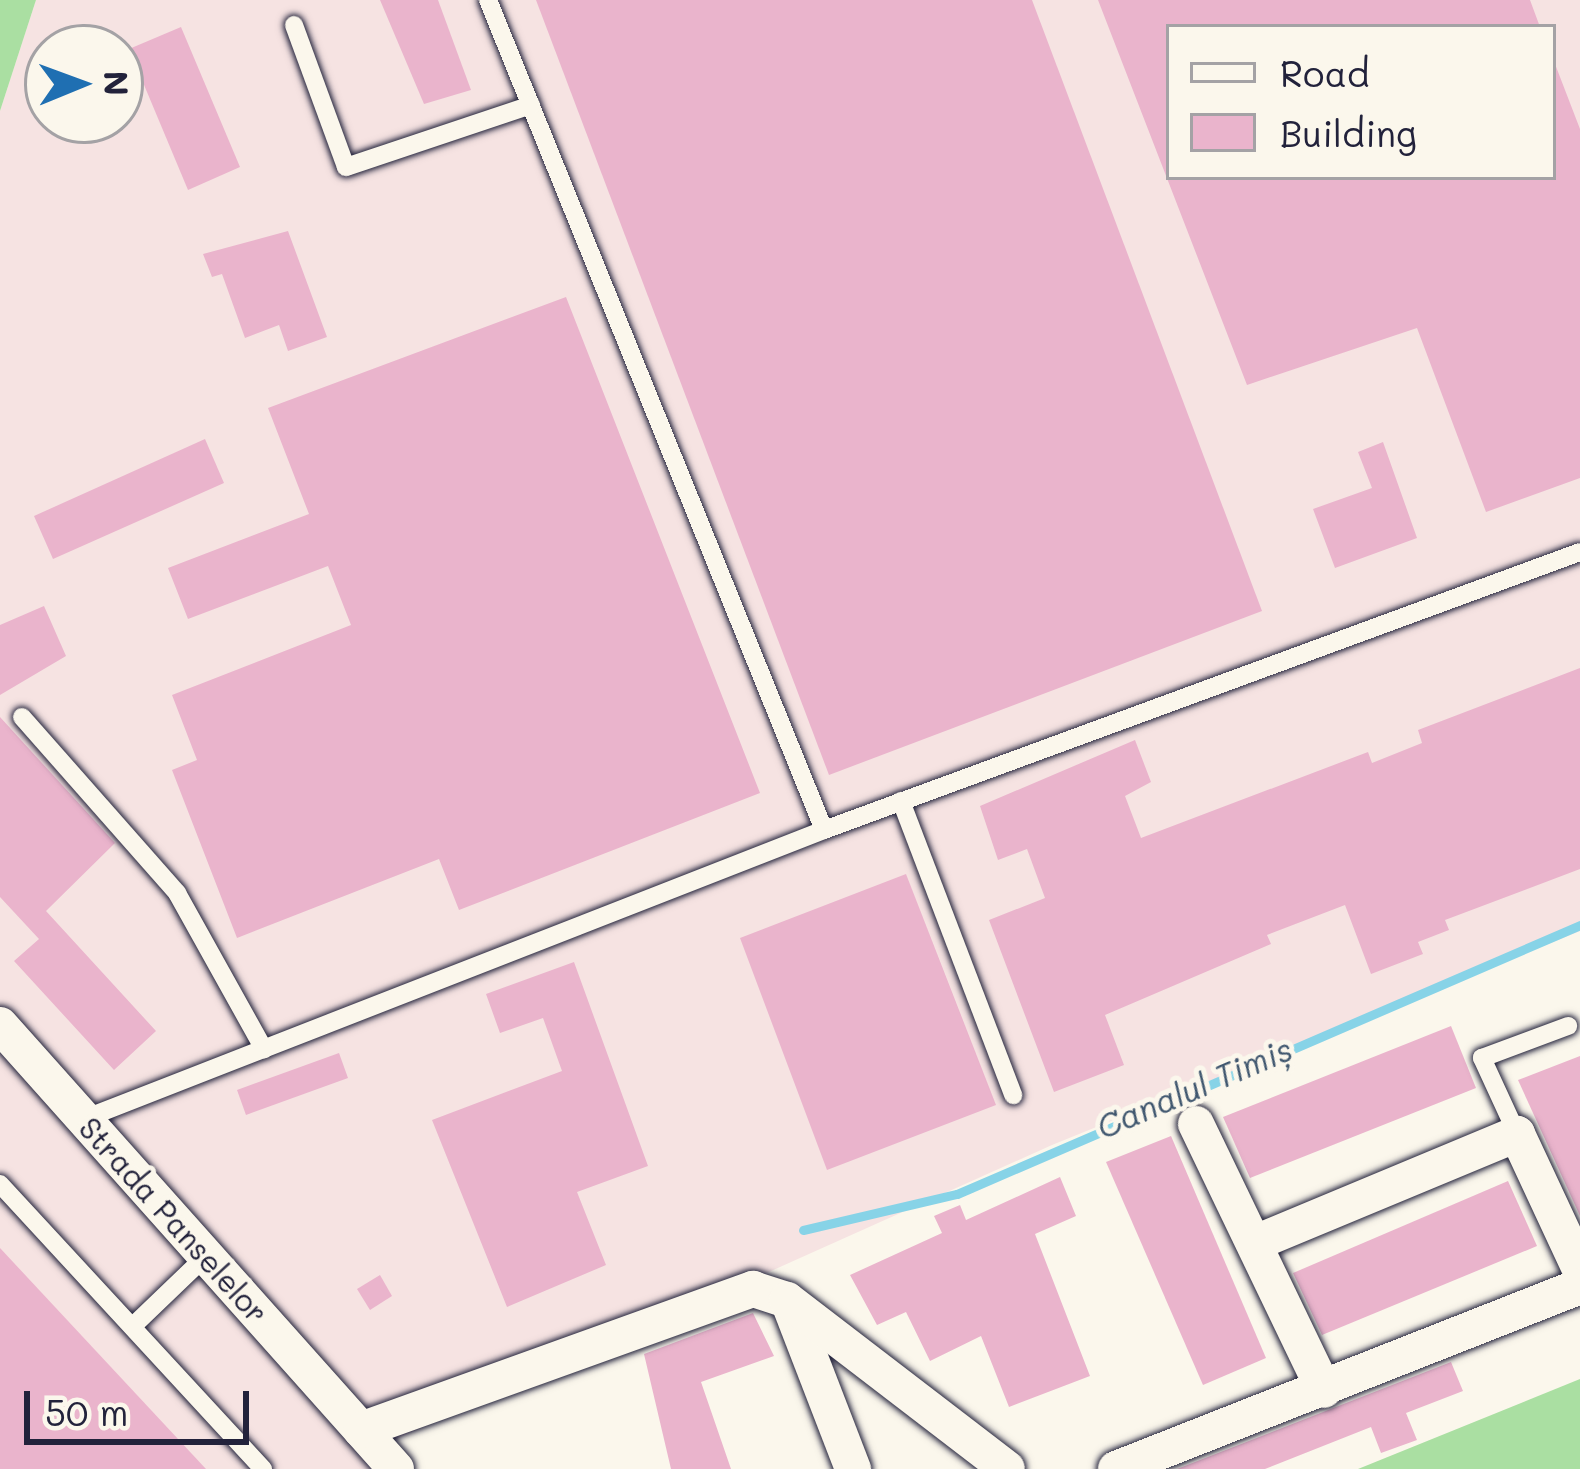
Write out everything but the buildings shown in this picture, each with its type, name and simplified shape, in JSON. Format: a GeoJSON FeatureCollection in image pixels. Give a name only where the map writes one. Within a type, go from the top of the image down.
{"type":"FeatureCollection","features":[{"type":"Feature","properties":{"kind":"street","name":"Strada Panselelor"},"geometry":{"type":"LineString","coordinates":[[0,1025],[396,1469]]}},
{"type":"Feature","properties":{"kind":"street"},"geometry":{"type":"LineString","coordinates":[[1196,1124],[1324,1390]]}},
{"type":"Feature","properties":{"kind":"street"},"geometry":{"type":"LineString","coordinates":[[1256,1244],[1516,1134],[1580,1269]]}},
{"type":"Feature","properties":{"kind":"street"},"geometry":{"type":"LineString","coordinates":[[1116,1469],[1580,1286]]}},
{"type":"Feature","properties":{"kind":"street"},"geometry":{"type":"LineString","coordinates":[[361,1430],[753,1288],[788,1300],[1007,1469]]}},
{"type":"Feature","properties":{"kind":"street"},"geometry":{"type":"LineString","coordinates":[[788,1300],[853,1469]]}},
{"type":"Feature","properties":{"kind":"lane"},"geometry":{"type":"LineString","coordinates":[[488,0],[824,830]]}},
{"type":"Feature","properties":{"kind":"lane"},"geometry":{"type":"LineString","coordinates":[[294,25],[346,167],[531,105]]}},
{"type":"Feature","properties":{"kind":"lane"},"geometry":{"type":"LineString","coordinates":[[84,1120],[824,830],[1580,552]]}},
{"type":"Feature","properties":{"kind":"lane"},"geometry":{"type":"LineString","coordinates":[[22,717],[177,893],[264,1049]]}},
{"type":"Feature","properties":{"kind":"lane"},"geometry":{"type":"LineString","coordinates":[[901,802],[1012,1095]]}},
{"type":"Feature","properties":{"kind":"lane"},"geometry":{"type":"LineString","coordinates":[[1516,1134],[1482,1058],[1568,1026]]}},
{"type":"Feature","properties":{"kind":"lane"},"geometry":{"type":"LineString","coordinates":[[0,1184],[263,1469]]}},
{"type":"Feature","properties":{"kind":"lane"},"geometry":{"type":"LineString","coordinates":[[133,1326],[206,1256]]}},
{"type":"Feature","properties":{"kind":"shaded area"},"geometry":{"type":"Polygon","coordinates":[[[36,0],[1580,0],[1580,931],[1052,1145],[392,1441],[411,1469],[0,1469],[0,111],[24,37],[24,144],[144,144],[144,24],[28,24],[36,0]]]}},
{"type":"Feature","properties":{"kind":"green space"},"geometry":{"type":"Polygon","coordinates":[[[0,0],[36,0],[28,24],[24,24],[0,111],[0,0]]]}},
{"type":"Feature","properties":{"kind":"green space"},"geometry":{"type":"Polygon","coordinates":[[[1580,1379],[1580,1469],[1358,1469],[1580,1379]]]}},
{"type":"Feature","properties":{"kind":"waterway","name":"Canalul Timiș"},"geometry":{"type":"LineString","coordinates":[[803,1230],[957,1194],[1580,925]]}}]}
